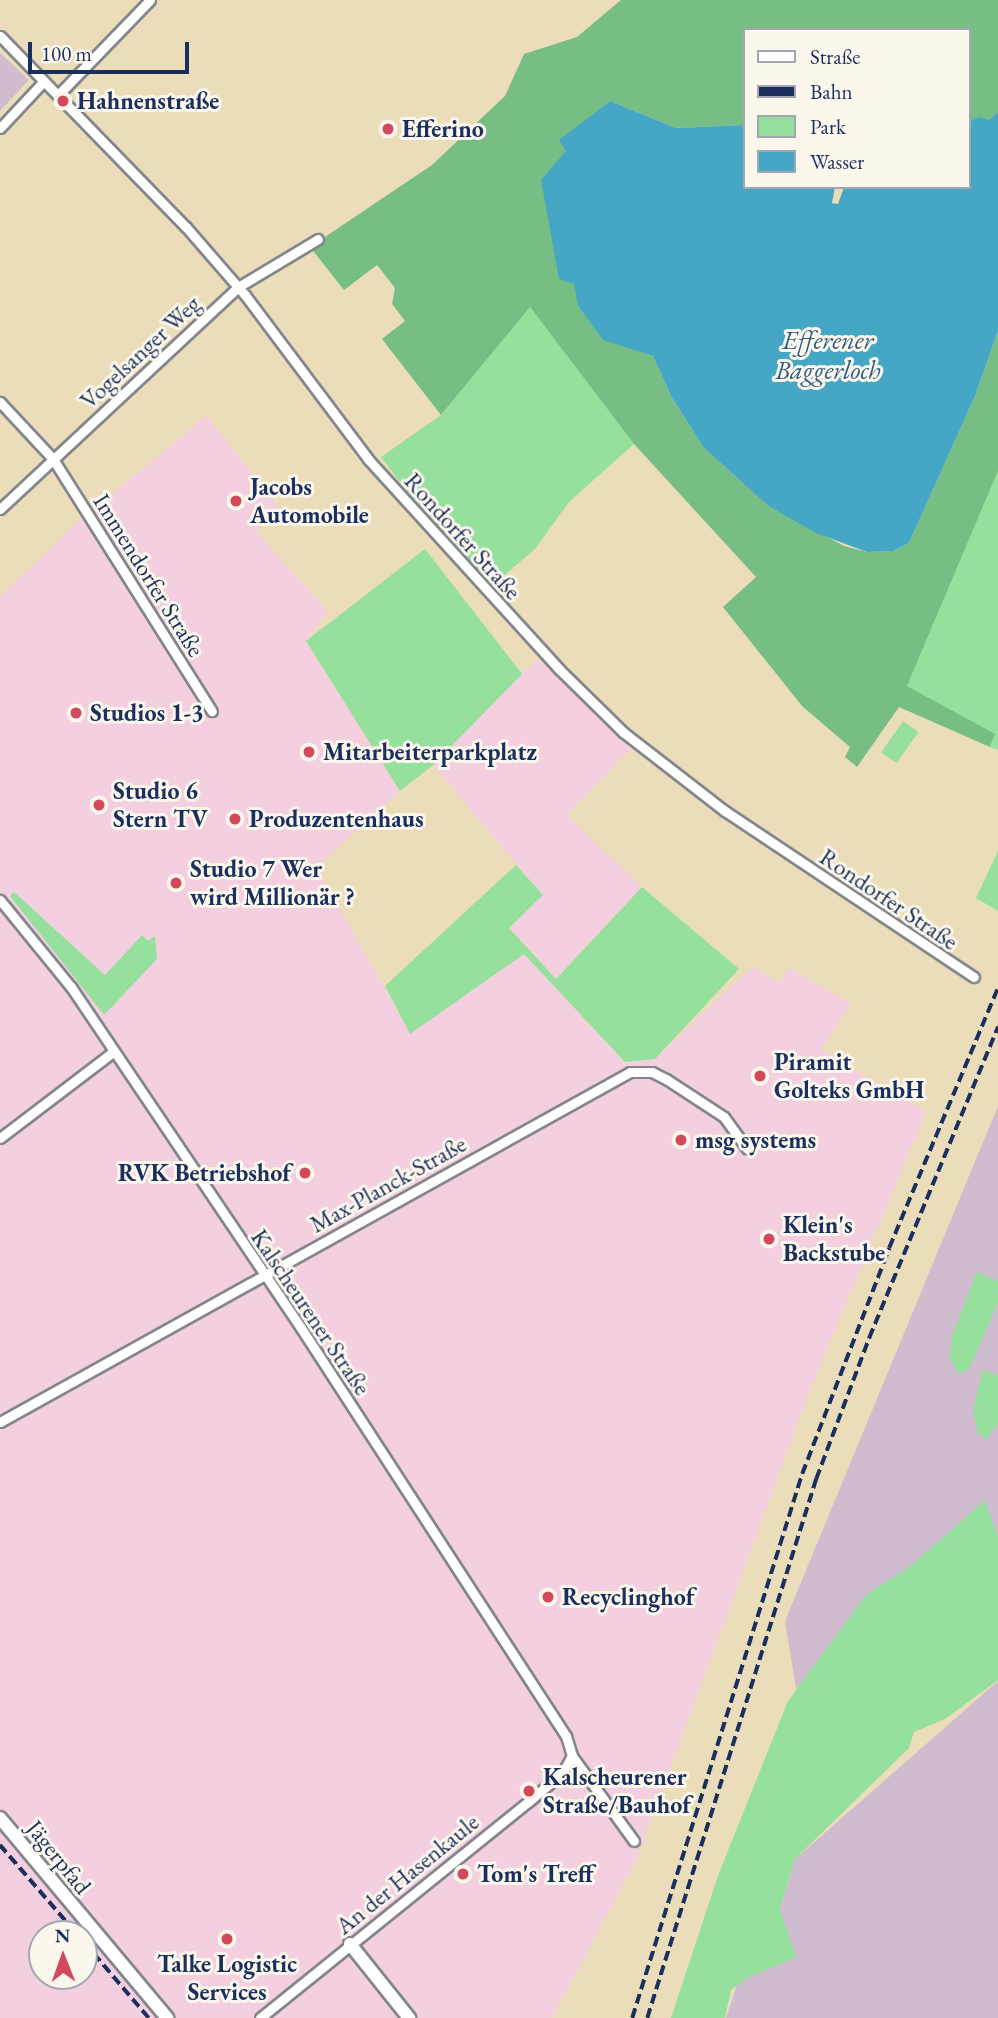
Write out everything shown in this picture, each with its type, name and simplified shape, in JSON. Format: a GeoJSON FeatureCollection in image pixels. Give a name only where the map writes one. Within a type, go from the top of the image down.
{"type":"FeatureCollection","features":[{"type":"Feature","properties":{"kind":"main road","name":"Jägerpfad"},"geometry":{"type":"LineString","coordinates":[[0,1818],[167,2018]]}},
{"type":"Feature","properties":{"kind":"main road"},"geometry":{"type":"LineString","coordinates":[[350,1944],[409,2018]]}},
{"type":"Feature","properties":{"kind":"street"},"geometry":{"type":"LineString","coordinates":[[58,95],[150,0]]}},
{"type":"Feature","properties":{"kind":"street","name":"Rondorfer Straße"},"geometry":{"type":"LineString","coordinates":[[0,36],[177,217],[238,287],[368,459],[559,670],[623,732],[725,811],[974,977]]}},
{"type":"Feature","properties":{"kind":"street"},"geometry":{"type":"LineString","coordinates":[[0,128],[44,81]]}},
{"type":"Feature","properties":{"kind":"street","name":"Vogelsanger Weg"},"geometry":{"type":"LineString","coordinates":[[0,509],[238,287],[318,239]]}},
{"type":"Feature","properties":{"kind":"street","name":"Immendorfer Straße"},"geometry":{"type":"LineString","coordinates":[[0,402],[53,459],[212,711]]}},
{"type":"Feature","properties":{"kind":"street","name":"Kalscheurener Straße"},"geometry":{"type":"LineString","coordinates":[[0,900],[71,987],[566,1735],[572,1756],[634,1841]]}},
{"type":"Feature","properties":{"kind":"street"},"geometry":{"type":"LineString","coordinates":[[0,1138],[114,1051]]}},
{"type":"Feature","properties":{"kind":"street","name":"Max-Planck-Straße"},"geometry":{"type":"LineString","coordinates":[[0,1422],[630,1072],[652,1073],[666,1079],[724,1117],[747,1149]]}},
{"type":"Feature","properties":{"kind":"street","name":"An der Hasenkaule"},"geometry":{"type":"LineString","coordinates":[[260,2018],[528,1802],[563,1772],[572,1756]]}},
{"type":"Feature","properties":{"kind":"shaded area"},"geometry":{"type":"Polygon","coordinates":[[[0,53],[29,80],[0,111],[0,53]]]}},
{"type":"Feature","properties":{"kind":"shaded area"},"geometry":{"type":"Polygon","coordinates":[[[207,416],[280,510],[256,532],[328,611],[306,642],[400,791],[316,867],[410,1033],[524,954],[624,1062],[655,1059],[753,966],[779,983],[790,968],[851,1004],[821,1050],[926,1112],[812,1385],[636,1861],[552,2018],[0,2018],[0,597],[82,518],[207,416]]]}},
{"type":"Feature","properties":{"kind":"shaded area"},"geometry":{"type":"Polygon","coordinates":[[[537,659],[639,741],[567,815],[642,887],[556,979],[510,928],[542,894],[433,765],[537,659]]]}},
{"type":"Feature","properties":{"kind":"shaded area"},"geometry":{"type":"Polygon","coordinates":[[[998,1106],[998,1585],[800,1713],[785,1621],[998,1106]]]}},
{"type":"Feature","properties":{"kind":"shaded area"},"geometry":{"type":"Polygon","coordinates":[[[998,1681],[998,2018],[726,2018],[754,1933],[780,1909],[795,1859],[998,1681]]]}},
{"type":"Feature","properties":{"kind":"green space"},"geometry":{"type":"Polygon","coordinates":[[[621,0],[998,0],[998,112],[989,120],[970,122],[970,28],[743,28],[743,125],[676,128],[610,101],[560,140],[567,151],[578,306],[603,339],[653,356],[671,396],[704,448],[767,505],[844,546],[867,552],[893,551],[909,543],[975,396],[998,331],[998,471],[907,686],[995,734],[990,747],[899,707],[857,767],[845,757],[850,747],[802,706],[723,607],[756,577],[634,444],[530,307],[441,415],[382,339],[405,321],[392,304],[395,288],[377,265],[344,290],[310,247],[432,165],[505,96],[524,54],[577,37],[621,0]]]}},
{"type":"Feature","properties":{"kind":"green space"},"geometry":{"type":"Polygon","coordinates":[[[530,307],[634,444],[569,502],[535,549],[488,589],[435,528],[381,457],[441,415],[530,307]]]}},
{"type":"Feature","properties":{"kind":"green space"},"geometry":{"type":"Polygon","coordinates":[[[998,471],[998,750],[990,747],[995,735],[907,686],[998,471]]]}},
{"type":"Feature","properties":{"kind":"green space"},"geometry":{"type":"Polygon","coordinates":[[[425,549],[522,674],[433,765],[400,791],[306,641],[425,549]]]}},
{"type":"Feature","properties":{"kind":"green space"},"geometry":{"type":"Polygon","coordinates":[[[903,721],[919,732],[897,763],[881,752],[903,721]]]}},
{"type":"Feature","properties":{"kind":"green space"},"geometry":{"type":"Polygon","coordinates":[[[998,851],[998,911],[976,898],[998,851]]]}},
{"type":"Feature","properties":{"kind":"green space"},"geometry":{"type":"Polygon","coordinates":[[[516,865],[543,895],[509,928],[556,979],[642,887],[739,969],[655,1059],[625,1062],[524,954],[410,1034],[385,986],[516,865]]]}},
{"type":"Feature","properties":{"kind":"green space"},"geometry":{"type":"Polygon","coordinates":[[[14,892],[105,975],[142,935],[148,941],[155,936],[157,959],[104,1015],[10,896],[14,892]]]}},
{"type":"Feature","properties":{"kind":"green space"},"geometry":{"type":"Polygon","coordinates":[[[977,1272],[998,1281],[998,1302],[970,1368],[959,1374],[950,1359],[952,1337],[977,1272]]]}},
{"type":"Feature","properties":{"kind":"green space"},"geometry":{"type":"Polygon","coordinates":[[[983,1369],[998,1376],[998,1423],[987,1439],[978,1433],[973,1411],[983,1369]]]}},
{"type":"Feature","properties":{"kind":"green space"},"geometry":{"type":"Polygon","coordinates":[[[985,1500],[998,1537],[998,1680],[945,1719],[914,1732],[909,1748],[795,1859],[780,1909],[796,1957],[747,1978],[731,1990],[725,2018],[671,2018],[719,1873],[788,1701],[867,1594],[910,1567],[985,1500]]]}},
{"type":"Feature","properties":{"kind":"water","name":"Efferener Baggerloch"},"geometry":{"type":"Polygon","coordinates":[[[610,101],[676,128],[743,125],[743,189],[835,189],[832,203],[838,204],[843,189],[970,189],[970,122],[979,117],[989,120],[998,112],[998,331],[975,396],[909,543],[893,551],[867,552],[816,533],[767,505],[704,448],[671,396],[653,356],[603,340],[578,306],[574,284],[559,279],[541,180],[566,151],[559,140],[610,101]]]}},
{"type":"Feature","properties":{"kind":"railway"},"geometry":{"type":"LineString","coordinates":[[632,2018],[802,1474],[889,1248],[998,988]]}},
{"type":"Feature","properties":{"kind":"railway"},"geometry":{"type":"LineString","coordinates":[[647,2018],[816,1479],[869,1338],[998,1027]]}},
{"type":"Feature","properties":{"kind":"railway"},"geometry":{"type":"LineString","coordinates":[[0,1845],[65,1920]]}},
{"type":"Feature","properties":{"kind":"railway"},"geometry":{"type":"LineString","coordinates":[[98,1958],[149,2018]]}},
{"type":"Feature","properties":{"kind":"place","name":"Hahnenstraße"},"geometry":{"type":"Point","coordinates":[63,101]}},
{"type":"Feature","properties":{"kind":"place","name":"Efferino"},"geometry":{"type":"Point","coordinates":[388,129]}},
{"type":"Feature","properties":{"kind":"place","name":"Jacobs Automobile"},"geometry":{"type":"Point","coordinates":[236,501]}},
{"type":"Feature","properties":{"kind":"place","name":"Studios 1-3"},"geometry":{"type":"Point","coordinates":[76,713]}},
{"type":"Feature","properties":{"kind":"place","name":"Mitarbeiterparkplatz"},"geometry":{"type":"Point","coordinates":[309,752]}},
{"type":"Feature","properties":{"kind":"place","name":"Studio 6 Stern TV"},"geometry":{"type":"Point","coordinates":[99,805]}},
{"type":"Feature","properties":{"kind":"place","name":"Produzentenhaus"},"geometry":{"type":"Point","coordinates":[235,819]}},
{"type":"Feature","properties":{"kind":"place","name":"Studio 7 Wer wird Millionär ?"},"geometry":{"type":"Point","coordinates":[176,883]}},
{"type":"Feature","properties":{"kind":"place","name":"Piramit Golteks GmbH"},"geometry":{"type":"Point","coordinates":[760,1076]}},
{"type":"Feature","properties":{"kind":"place","name":"msg systems"},"geometry":{"type":"Point","coordinates":[681,1140]}},
{"type":"Feature","properties":{"kind":"place","name":"RVK Betriebshof"},"geometry":{"type":"Point","coordinates":[305,1173]}},
{"type":"Feature","properties":{"kind":"place","name":"Klein's Backstube"},"geometry":{"type":"Point","coordinates":[769,1239]}},
{"type":"Feature","properties":{"kind":"place","name":"Recyclinghof"},"geometry":{"type":"Point","coordinates":[548,1597]}},
{"type":"Feature","properties":{"kind":"place","name":"Kalscheurener Straße/Bauhof"},"geometry":{"type":"Point","coordinates":[529,1791]}},
{"type":"Feature","properties":{"kind":"place","name":"Tom's Treff"},"geometry":{"type":"Point","coordinates":[463,1874]}},
{"type":"Feature","properties":{"kind":"place","name":"Talke Logistic Services"},"geometry":{"type":"Point","coordinates":[227,1939]}}]}
